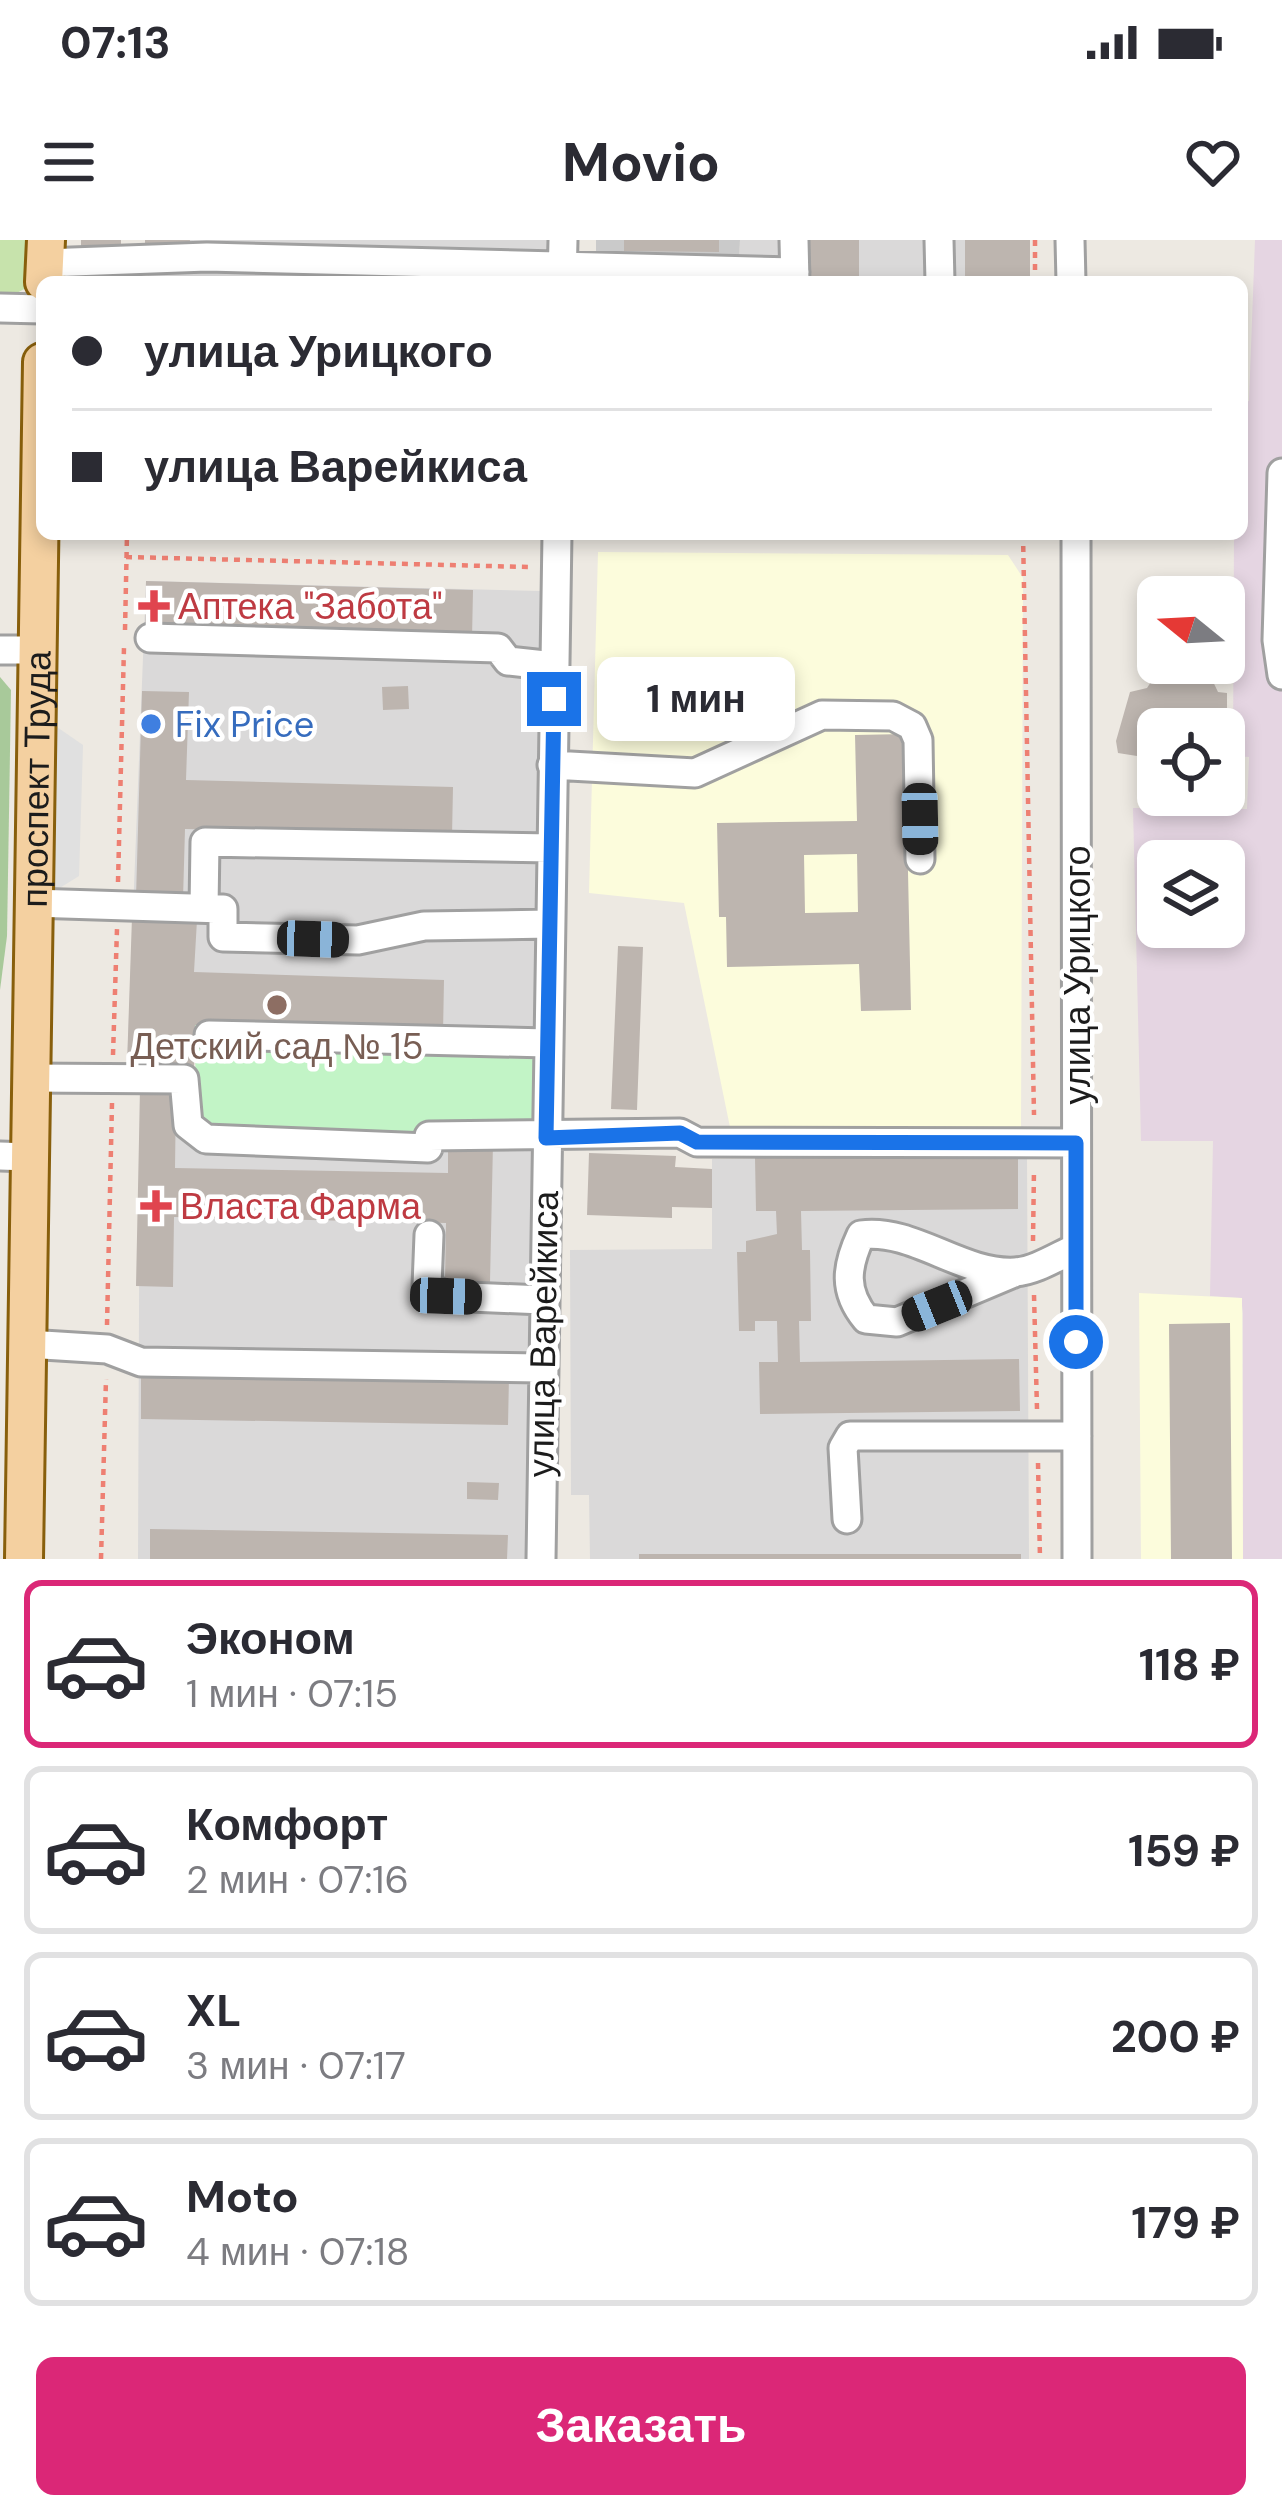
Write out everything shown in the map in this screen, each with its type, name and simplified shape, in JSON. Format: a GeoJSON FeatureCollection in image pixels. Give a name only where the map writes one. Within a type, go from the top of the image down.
{"type":"FeatureCollection","features":[{"type":"Feature","properties":{"kind":"main road","name":"проспект Труда"},"geometry":{"type":"LineString","coordinates":[[24,1559],[12,1493],[27,1344],[14,1157],[28,1078],[40,540]]}},
{"type":"Feature","properties":{"kind":"street"},"geometry":{"type":"LineString","coordinates":[[794,240],[795,276]]}},
{"type":"Feature","properties":{"kind":"street"},"geometry":{"type":"LineString","coordinates":[[939,240],[940,276]]}},
{"type":"Feature","properties":{"kind":"street"},"geometry":{"type":"LineString","coordinates":[[1070,240],[1071,276]]}},
{"type":"Feature","properties":{"kind":"street"},"geometry":{"type":"LineString","coordinates":[[45,262],[208,270],[461,272],[563,262],[780,276]]}},
{"type":"Feature","properties":{"kind":"street"},"geometry":{"type":"LineString","coordinates":[[0,308],[36,309]]}},
{"type":"Feature","properties":{"kind":"street"},"geometry":{"type":"LineString","coordinates":[[1282,473],[1277,640],[1282,675]]}},
{"type":"Feature","properties":{"kind":"street","name":"улица Варейкиса"},"geometry":{"type":"LineString","coordinates":[[541,1559],[557,540]]}},
{"type":"Feature","properties":{"kind":"street","name":"улица Урицкого"},"geometry":{"type":"LineString","coordinates":[[1076,540],[1077,1559]]}},
{"type":"Feature","properties":{"kind":"street"},"geometry":{"type":"LineString","coordinates":[[150,638],[498,648],[508,661],[554,666]]}},
{"type":"Feature","properties":{"kind":"street"},"geometry":{"type":"LineString","coordinates":[[0,650],[38,650]]}},
{"type":"Feature","properties":{"kind":"street"},"geometry":{"type":"LineString","coordinates":[[552,765],[695,773],[822,715],[893,716],[911,726],[918,740],[920,859]]}},
{"type":"Feature","properties":{"kind":"street"},"geometry":{"type":"LineString","coordinates":[[204,908],[206,842],[551,848]]}},
{"type":"Feature","properties":{"kind":"street"},"geometry":{"type":"LineString","coordinates":[[32,903],[223,909],[223,938],[358,940],[424,926],[550,924]]}},
{"type":"Feature","properties":{"kind":"street"},"geometry":{"type":"LineString","coordinates":[[209,1035],[547,1043]]}},
{"type":"Feature","properties":{"kind":"street"},"geometry":{"type":"LineString","coordinates":[[28,1078],[184,1079],[188,1125],[206,1139],[428,1148],[429,1136],[680,1133],[697,1142],[1076,1143]]}},
{"type":"Feature","properties":{"kind":"street"},"geometry":{"type":"LineString","coordinates":[[1025,1269],[968,1265],[882,1232],[861,1235],[848,1262],[850,1300],[866,1319],[897,1322],[1076,1248]]}},
{"type":"Feature","properties":{"kind":"street"},"geometry":{"type":"LineString","coordinates":[[429,1235],[428,1286],[446,1296],[542,1300]]}},
{"type":"Feature","properties":{"kind":"street"},"geometry":{"type":"LineString","coordinates":[[27,1344],[107,1349],[141,1362],[541,1368]]}},
{"type":"Feature","properties":{"kind":"street"},"geometry":{"type":"LineString","coordinates":[[847,1519],[843,1448],[850,1436],[1077,1436]]}},
{"type":"Feature","properties":{"kind":"path"},"geometry":{"type":"LineString","coordinates":[[1035,240],[1035,276]]}},
{"type":"Feature","properties":{"kind":"path"},"geometry":{"type":"LineString","coordinates":[[101,1559],[127,540]]}},
{"type":"Feature","properties":{"kind":"path"},"geometry":{"type":"LineString","coordinates":[[1023,540],[1035,1143],[1025,1269],[1040,1559]]}},
{"type":"Feature","properties":{"kind":"path"},"geometry":{"type":"LineString","coordinates":[[126,557],[556,568]]}},
{"type":"Feature","properties":{"kind":"shaded area"},"geometry":{"type":"Polygon","coordinates":[[[145,240],[549,240],[549,276],[148,276],[145,240]]]}},
{"type":"Feature","properties":{"kind":"shaded area"},"geometry":{"type":"Polygon","coordinates":[[[596,240],[740,240],[739,259],[596,257],[596,240]]]}},
{"type":"Feature","properties":{"kind":"shaded area"},"geometry":{"type":"Polygon","coordinates":[[[740,240],[1030,240],[1030,276],[723,276],[739,258],[740,240]]]}},
{"type":"Feature","properties":{"kind":"shaded area"},"geometry":{"type":"Polygon","coordinates":[[[1255,240],[1282,240],[1282,1559],[1243,1559],[1243,1313],[1241,1298],[1210,1296],[1213,1141],[1141,1141],[1133,808],[1137,816],[1245,816],[1249,757],[1245,757],[1245,708],[1233,708],[1233,684],[1245,684],[1245,576],[1234,576],[1234,540],[1248,540],[1255,240]]]}},
{"type":"Feature","properties":{"kind":"shaded area"},"geometry":{"type":"Polygon","coordinates":[[[598,552],[1008,555],[1023,578],[1021,1127],[1000,1137],[731,1132],[684,903],[589,893],[598,552]]]}},
{"type":"Feature","properties":{"kind":"shaded area"},"geometry":{"type":"Polygon","coordinates":[[[146,581],[541,591],[536,1065],[196,1025],[194,1067],[196,1114],[415,1136],[415,1128],[535,1125],[535,1559],[138,1559],[140,1066],[127,1065],[146,581]]]}},
{"type":"Feature","properties":{"kind":"shaded area"},"geometry":{"type":"Polygon","coordinates":[[[54,725],[83,745],[79,876],[50,894],[54,725]]]}},
{"type":"Feature","properties":{"kind":"shaded area"},"geometry":{"type":"Polygon","coordinates":[[[1027,1157],[1029,1559],[590,1559],[589,1495],[571,1495],[570,1250],[712,1249],[712,1159],[1027,1157]]]}},
{"type":"Feature","properties":{"kind":"shaded area"},"geometry":{"type":"Polygon","coordinates":[[[1139,1293],[1242,1298],[1243,1559],[1141,1559],[1139,1293]]]}},
{"type":"Feature","properties":{"kind":"green space"},"geometry":{"type":"Polygon","coordinates":[[[0,240],[28,240],[26,288],[0,302],[0,240]]]}},
{"type":"Feature","properties":{"kind":"green space"},"geometry":{"type":"Polygon","coordinates":[[[0,677],[11,690],[7,936],[0,990],[0,677]]]}},
{"type":"Feature","properties":{"kind":"green space"},"geometry":{"type":"Polygon","coordinates":[[[195,1025],[529,1051],[536,1065],[535,1125],[416,1128],[415,1136],[214,1127],[196,1115],[195,1025]]]}},
{"type":"Feature","properties":{"kind":"building"},"geometry":{"type":"Polygon","coordinates":[[[81,240],[121,240],[121,249],[81,248],[81,240]]]}},
{"type":"Feature","properties":{"kind":"building"},"geometry":{"type":"Polygon","coordinates":[[[145,240],[190,240],[189,250],[145,250],[145,240]]]}},
{"type":"Feature","properties":{"kind":"building"},"geometry":{"type":"Polygon","coordinates":[[[624,240],[719,240],[719,252],[624,251],[624,240]]]}},
{"type":"Feature","properties":{"kind":"building"},"geometry":{"type":"Polygon","coordinates":[[[807,240],[859,240],[859,276],[807,276],[807,240]]]}},
{"type":"Feature","properties":{"kind":"building"},"geometry":{"type":"Polygon","coordinates":[[[965,240],[1030,240],[1030,276],[965,276],[965,240]]]}},
{"type":"Feature","properties":{"kind":"building"},"geometry":{"type":"Polygon","coordinates":[[[146,581],[473,590],[472,638],[145,628],[146,581]]]}},
{"type":"Feature","properties":{"kind":"building"},"geometry":{"type":"Polygon","coordinates":[[[1150,684],[1214,684],[1218,692],[1227,693],[1227,708],[1137,708],[1137,756],[1118,753],[1116,741],[1130,692],[1150,684]]]}},
{"type":"Feature","properties":{"kind":"building"},"geometry":{"type":"Polygon","coordinates":[[[408,686],[409,709],[383,710],[382,687],[408,686]]]}},
{"type":"Feature","properties":{"kind":"building"},"geometry":{"type":"Polygon","coordinates":[[[142,691],[189,692],[186,780],[453,787],[452,836],[185,829],[183,899],[136,898],[142,691]]]}},
{"type":"Feature","properties":{"kind":"building"},"geometry":{"type":"Polygon","coordinates":[[[905,734],[911,1010],[861,1011],[859,964],[727,967],[726,917],[719,917],[717,823],[857,821],[855,735],[905,734]],[[857,854],[804,855],[805,913],[858,912],[857,854]]]}},
{"type":"Feature","properties":{"kind":"building"},"geometry":{"type":"Polygon","coordinates":[[[132,917],[197,920],[194,972],[444,980],[443,1033],[195,1025],[194,1067],[127,1065],[132,917]]]}},
{"type":"Feature","properties":{"kind":"building"},"geometry":{"type":"Polygon","coordinates":[[[618,946],[643,947],[637,1110],[611,1109],[618,946]]]}},
{"type":"Feature","properties":{"kind":"building"},"geometry":{"type":"Polygon","coordinates":[[[140,1090],[176,1091],[175,1168],[448,1173],[448,1142],[493,1143],[490,1282],[445,1281],[446,1223],[174,1217],[173,1287],[136,1286],[140,1090]]]}},
{"type":"Feature","properties":{"kind":"building"},"geometry":{"type":"Polygon","coordinates":[[[589,1153],[676,1156],[675,1167],[712,1169],[712,1208],[672,1207],[672,1218],[587,1215],[589,1153]]]}},
{"type":"Feature","properties":{"kind":"building"},"geometry":{"type":"Polygon","coordinates":[[[1018,1157],[1018,1209],[801,1211],[802,1250],[810,1250],[811,1321],[799,1321],[800,1362],[1019,1359],[1020,1411],[760,1414],[759,1362],[778,1362],[777,1321],[755,1321],[755,1331],[739,1331],[737,1252],[746,1252],[746,1241],[777,1234],[776,1211],[756,1211],[755,1158],[1018,1157]]]}},
{"type":"Feature","properties":{"kind":"building"},"geometry":{"type":"Polygon","coordinates":[[[1230,1323],[1232,1559],[1171,1559],[1169,1324],[1230,1323]]]}},
{"type":"Feature","properties":{"kind":"building"},"geometry":{"type":"Polygon","coordinates":[[[141,1370],[509,1376],[508,1425],[141,1419],[141,1370]]]}},
{"type":"Feature","properties":{"kind":"building"},"geometry":{"type":"Polygon","coordinates":[[[467,1482],[499,1483],[498,1500],[467,1499],[467,1482]]]}},
{"type":"Feature","properties":{"kind":"building"},"geometry":{"type":"Polygon","coordinates":[[[150,1529],[508,1535],[507,1559],[150,1559],[150,1529]]]}},
{"type":"Feature","properties":{"kind":"building"},"geometry":{"type":"Polygon","coordinates":[[[639,1554],[1021,1554],[1021,1559],[639,1559],[639,1554]]]}},
{"type":"Feature","properties":{"kind":"place","name":"Аптека \"Забота\""},"geometry":{"type":"Point","coordinates":[154,606]}},
{"type":"Feature","properties":{"kind":"place","name":"Fix Price"},"geometry":{"type":"Point","coordinates":[151,724]}},
{"type":"Feature","properties":{"kind":"place","name":"Детский сад № 15"},"geometry":{"type":"Point","coordinates":[277,1005]}},
{"type":"Feature","properties":{"kind":"place","name":"Власта Фарма"},"geometry":{"type":"Point","coordinates":[156,1206]}},
{"type":"Feature","properties":{"kind":"route"},"geometry":{"type":"LineString","coordinates":[[554,699],[546,1138],[680,1133],[697,1142],[1076,1143],[1076,1342]]}}]}
